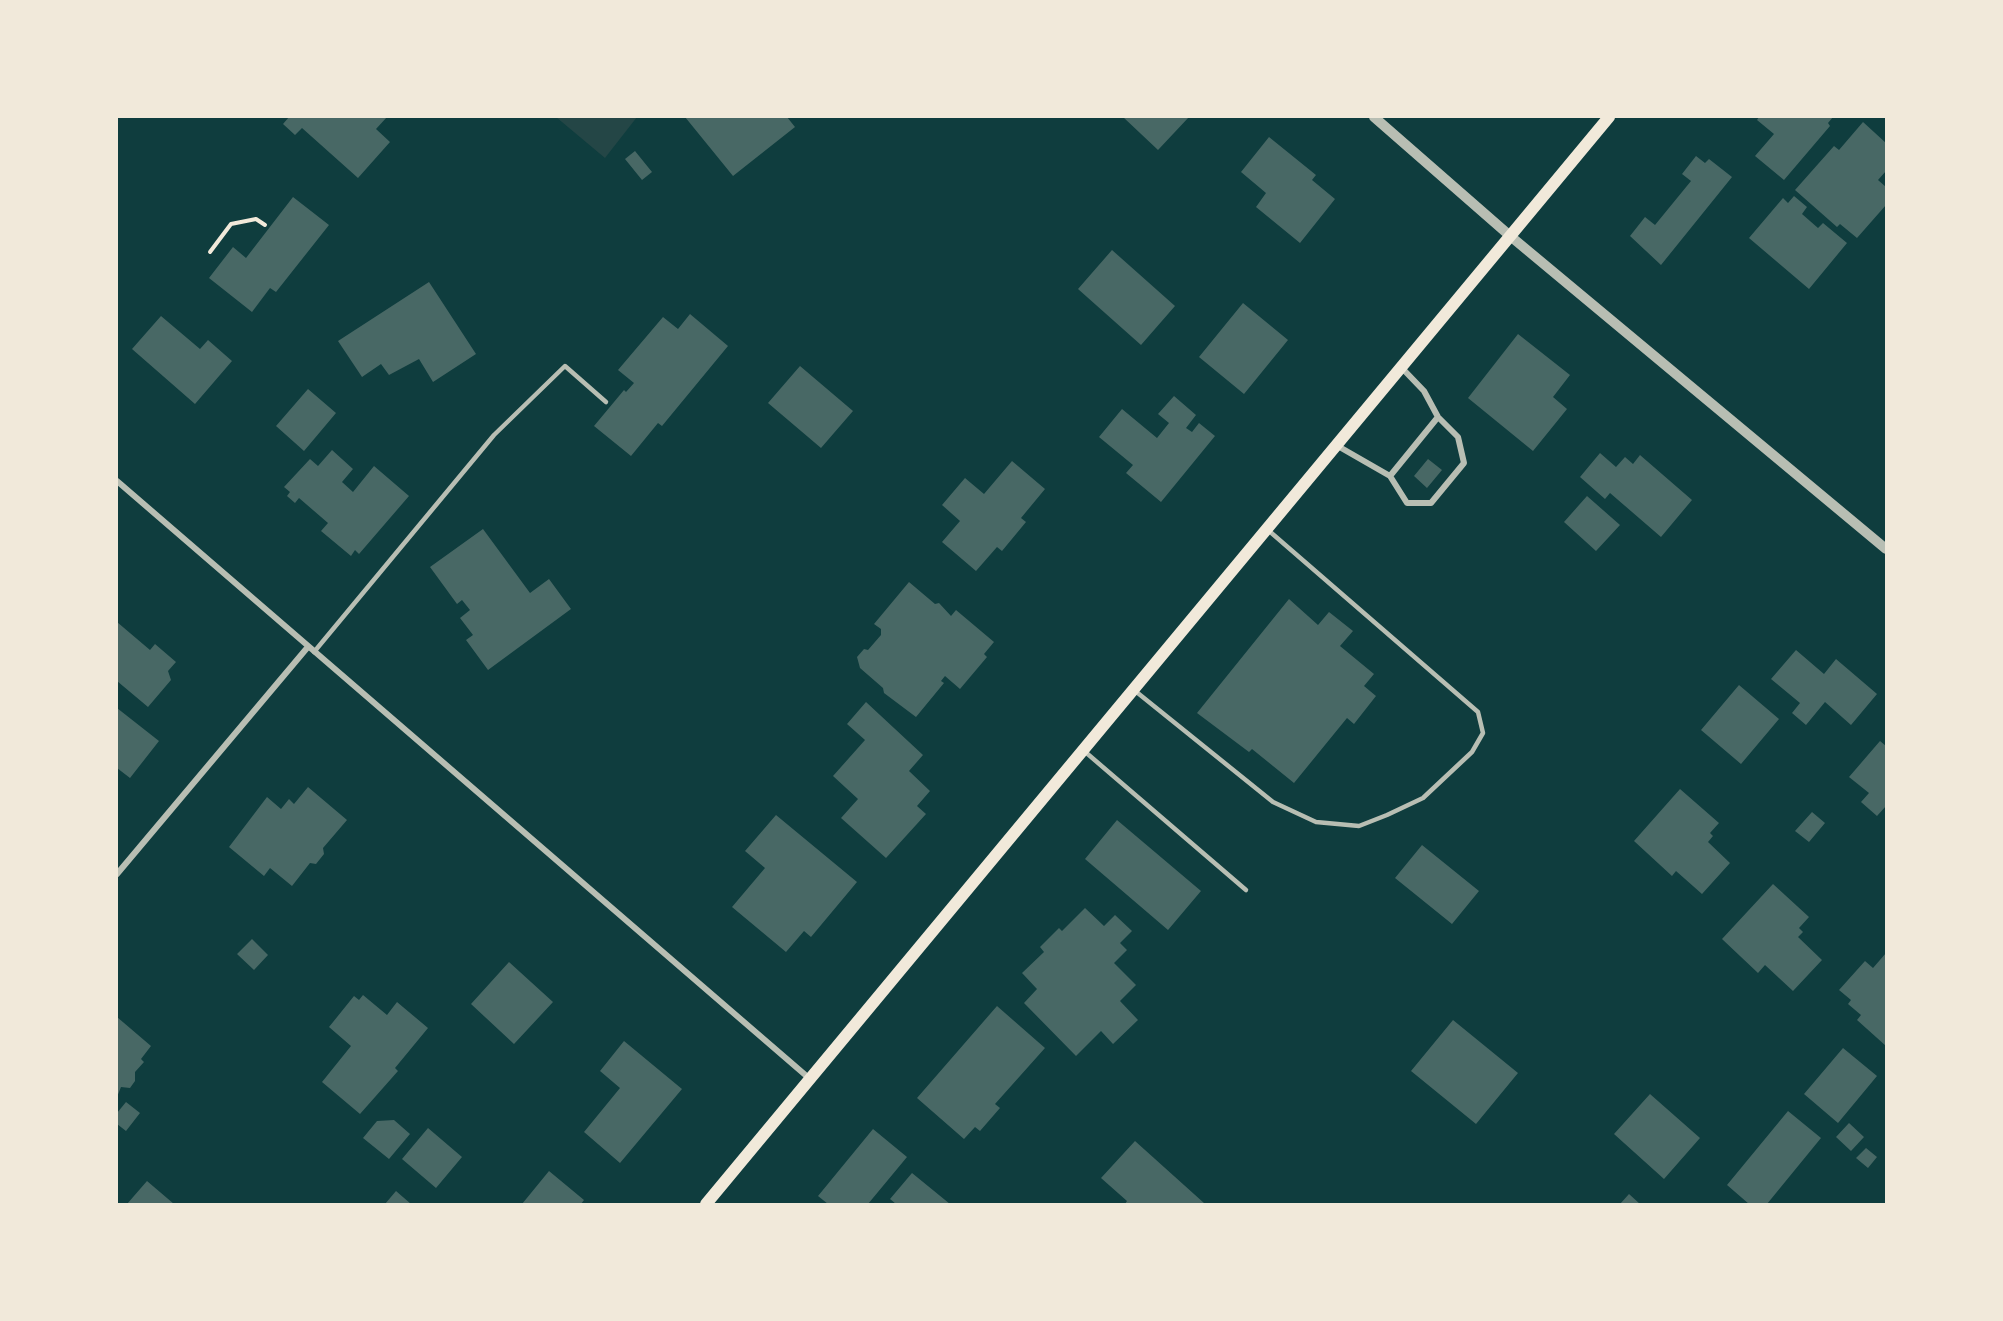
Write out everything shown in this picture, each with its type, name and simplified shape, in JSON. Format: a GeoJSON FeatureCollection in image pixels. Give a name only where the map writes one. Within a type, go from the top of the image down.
{"type":"FeatureCollection","features":[{"type":"Feature","properties":{"kind":"main road"},"geometry":{"type":"LineString","coordinates":[[706,1204],[1609,117]]}},
{"type":"Feature","properties":{"kind":"street"},"geometry":{"type":"LineString","coordinates":[[1374,117],[1509,235],[1886,549]]}},
{"type":"Feature","properties":{"kind":"street"},"geometry":{"type":"LineString","coordinates":[[1335,445],[1390,476],[1407,503],[1431,503],[1464,463],[1458,437],[1438,417],[1424,391],[1400,366]]}},
{"type":"Feature","properties":{"kind":"street"},"geometry":{"type":"LineString","coordinates":[[1390,476],[1438,417]]}},
{"type":"Feature","properties":{"kind":"street"},"geometry":{"type":"LineString","coordinates":[[117,482],[811,1080]]}},
{"type":"Feature","properties":{"kind":"street"},"geometry":{"type":"LineString","coordinates":[[117,874],[307,648]]}},
{"type":"Feature","properties":{"kind":"lane"},"geometry":{"type":"LineString","coordinates":[[313,653],[494,435],[565,366],[606,402]]}},
{"type":"Feature","properties":{"kind":"lane"},"geometry":{"type":"LineString","coordinates":[[1133,690],[1273,802],[1316,822],[1359,826],[1423,798],[1472,752],[1483,733],[1478,712],[1266,529]]}},
{"type":"Feature","properties":{"kind":"lane"},"geometry":{"type":"LineString","coordinates":[[1083,750],[1246,890]]}},
{"type":"Feature","properties":{"kind":"path"},"geometry":{"type":"LineString","coordinates":[[210,252],[231,224],[256,219],[265,225]]}},
{"type":"Feature","properties":{"kind":"shaded area"},"geometry":{"type":"Polygon","coordinates":[[[556,117],[637,117],[605,158],[556,117]]]}},
{"type":"Feature","properties":{"kind":"building"},"geometry":{"type":"Polygon","coordinates":[[[289,117],[387,117],[376,129],[390,142],[358,178],[302,128],[295,135],[283,124],[289,117]]]}},
{"type":"Feature","properties":{"kind":"building"},"geometry":{"type":"Polygon","coordinates":[[[685,117],[787,117],[795,127],[733,176],[685,117]]]}},
{"type":"Feature","properties":{"kind":"building"},"geometry":{"type":"Polygon","coordinates":[[[1123,117],[1189,117],[1158,150],[1123,117]]]}},
{"type":"Feature","properties":{"kind":"building"},"geometry":{"type":"Polygon","coordinates":[[[1759,117],[1833,117],[1828,123],[1830,126],[1784,180],[1755,156],[1774,134],[1757,120],[1759,117]]]}},
{"type":"Feature","properties":{"kind":"building"},"geometry":{"type":"Polygon","coordinates":[[[1863,122],[1886,143],[1886,171],[1878,180],[1886,187],[1886,205],[1857,238],[1840,224],[1837,227],[1795,190],[1834,146],[1839,150],[1863,122]]]}},
{"type":"Feature","properties":{"kind":"building"},"geometry":{"type":"Polygon","coordinates":[[[1269,137],[1316,175],[1312,180],[1335,199],[1300,243],[1256,207],[1266,193],[1241,172],[1269,137]]]}},
{"type":"Feature","properties":{"kind":"building"},"geometry":{"type":"Polygon","coordinates":[[[635,151],[652,172],[642,180],[625,159],[635,151]]]}},
{"type":"Feature","properties":{"kind":"building"},"geometry":{"type":"Polygon","coordinates":[[[1696,156],[1705,163],[1709,159],[1732,177],[1661,265],[1630,236],[1645,217],[1655,225],[1691,181],[1682,174],[1696,156]]]}},
{"type":"Feature","properties":{"kind":"building"},"geometry":{"type":"Polygon","coordinates":[[[1794,196],[1807,207],[1802,214],[1818,228],[1823,223],[1847,243],[1809,289],[1749,238],[1783,198],[1788,203],[1794,196]]]}},
{"type":"Feature","properties":{"kind":"building"},"geometry":{"type":"Polygon","coordinates":[[[293,197],[329,225],[276,292],[270,288],[252,312],[209,278],[233,247],[246,258],[293,197]]]}},
{"type":"Feature","properties":{"kind":"building"},"geometry":{"type":"Polygon","coordinates":[[[1112,250],[1175,306],[1141,345],[1078,289],[1112,250]]]}},
{"type":"Feature","properties":{"kind":"building"},"geometry":{"type":"Polygon","coordinates":[[[429,282],[476,354],[433,382],[419,359],[389,375],[381,364],[362,377],[338,341],[429,282]]]}},
{"type":"Feature","properties":{"kind":"building"},"geometry":{"type":"Polygon","coordinates":[[[1243,303],[1288,340],[1244,394],[1199,357],[1243,303]]]}},
{"type":"Feature","properties":{"kind":"building"},"geometry":{"type":"Polygon","coordinates":[[[690,314],[728,346],[662,426],[658,423],[631,456],[594,426],[624,390],[626,392],[634,383],[618,370],[663,317],[678,329],[690,314]]]}},
{"type":"Feature","properties":{"kind":"building"},"geometry":{"type":"Polygon","coordinates":[[[161,316],[200,349],[208,340],[232,361],[195,404],[132,349],[161,316]]]}},
{"type":"Feature","properties":{"kind":"building"},"geometry":{"type":"Polygon","coordinates":[[[1518,334],[1570,375],[1553,397],[1567,409],[1533,451],[1468,398],[1518,334]]]}},
{"type":"Feature","properties":{"kind":"building"},"geometry":{"type":"Polygon","coordinates":[[[800,366],[853,411],[821,448],[768,403],[800,366]]]}},
{"type":"Feature","properties":{"kind":"building"},"geometry":{"type":"Polygon","coordinates":[[[308,389],[336,413],[304,451],[276,426],[308,389]]]}},
{"type":"Feature","properties":{"kind":"building"},"geometry":{"type":"Polygon","coordinates":[[[1174,396],[1196,415],[1186,428],[1192,432],[1199,423],[1215,436],[1161,502],[1126,473],[1133,465],[1099,437],[1122,409],[1157,438],[1169,423],[1158,414],[1174,396]]]}},
{"type":"Feature","properties":{"kind":"building"},"geometry":{"type":"Polygon","coordinates":[[[332,450],[353,469],[342,482],[353,492],[374,466],[409,496],[359,554],[355,550],[351,556],[321,531],[328,523],[299,498],[295,503],[287,496],[290,492],[284,487],[310,459],[318,466],[332,450]]]}},
{"type":"Feature","properties":{"kind":"building"},"geometry":{"type":"Polygon","coordinates":[[[1600,453],[1616,467],[1625,457],[1633,464],[1640,455],[1692,500],[1661,537],[1610,493],[1605,499],[1580,477],[1600,453]]]}},
{"type":"Feature","properties":{"kind":"building"},"geometry":{"type":"Polygon","coordinates":[[[1428,459],[1442,470],[1427,488],[1414,476],[1428,459]]]}},
{"type":"Feature","properties":{"kind":"building"},"geometry":{"type":"Polygon","coordinates":[[[1012,461],[1045,489],[1021,518],[1026,522],[1002,551],[997,547],[976,571],[942,542],[960,521],[942,505],[965,478],[984,494],[1012,461]]]}},
{"type":"Feature","properties":{"kind":"building"},"geometry":{"type":"Polygon","coordinates":[[[1587,496],[1620,525],[1596,551],[1564,522],[1587,496]]]}},
{"type":"Feature","properties":{"kind":"building"},"geometry":{"type":"Polygon","coordinates":[[[483,529],[530,593],[549,579],[571,609],[488,670],[466,640],[473,635],[460,618],[470,610],[462,600],[457,604],[430,567],[483,529]]]}},
{"type":"Feature","properties":{"kind":"building"},"geometry":{"type":"Polygon","coordinates":[[[909,582],[935,604],[939,603],[951,616],[956,610],[994,642],[984,654],[987,657],[960,689],[945,676],[941,681],[944,683],[916,717],[884,693],[883,688],[860,668],[857,657],[864,649],[868,650],[881,635],[881,629],[874,624],[909,582]]]}},
{"type":"Feature","properties":{"kind":"building"},"geometry":{"type":"Polygon","coordinates":[[[1289,599],[1318,625],[1329,612],[1353,631],[1340,646],[1374,674],[1364,686],[1376,696],[1354,724],[1347,718],[1294,783],[1252,749],[1249,752],[1197,713],[1289,599]]]}},
{"type":"Feature","properties":{"kind":"building"},"geometry":{"type":"Polygon","coordinates":[[[117,622],[150,650],[155,644],[176,662],[168,671],[171,680],[148,707],[117,681],[117,622]]]}},
{"type":"Feature","properties":{"kind":"building"},"geometry":{"type":"Polygon","coordinates":[[[1796,650],[1824,674],[1836,659],[1877,694],[1851,725],[1825,702],[1806,725],[1792,713],[1800,703],[1771,679],[1796,650]]]}},
{"type":"Feature","properties":{"kind":"building"},"geometry":{"type":"Polygon","coordinates":[[[1739,685],[1779,719],[1741,764],[1701,730],[1739,685]]]}},
{"type":"Feature","properties":{"kind":"building"},"geometry":{"type":"Polygon","coordinates":[[[866,702],[923,755],[909,771],[930,791],[917,806],[926,814],[886,858],[841,818],[858,799],[833,776],[865,740],[847,724],[866,702]]]}},
{"type":"Feature","properties":{"kind":"building"},"geometry":{"type":"Polygon","coordinates":[[[117,708],[159,741],[130,778],[117,768],[117,708]]]}},
{"type":"Feature","properties":{"kind":"building"},"geometry":{"type":"Polygon","coordinates":[[[1880,741],[1886,746],[1886,806],[1877,816],[1861,802],[1869,793],[1849,777],[1880,741]]]}},
{"type":"Feature","properties":{"kind":"building"},"geometry":{"type":"Polygon","coordinates":[[[308,787],[347,820],[323,848],[324,854],[316,864],[310,863],[292,886],[270,868],[264,876],[229,847],[267,797],[281,809],[289,799],[294,804],[308,787]]]}},
{"type":"Feature","properties":{"kind":"building"},"geometry":{"type":"Polygon","coordinates":[[[1680,789],[1719,823],[1710,833],[1713,836],[1708,842],[1730,863],[1702,894],[1676,871],[1672,876],[1634,841],[1680,789]]]}},
{"type":"Feature","properties":{"kind":"building"},"geometry":{"type":"Polygon","coordinates":[[[1812,812],[1825,823],[1809,842],[1795,831],[1812,812]]]}},
{"type":"Feature","properties":{"kind":"building"},"geometry":{"type":"Polygon","coordinates":[[[776,815],[857,882],[811,937],[804,931],[786,952],[732,907],[765,868],[745,851],[776,815]]]}},
{"type":"Feature","properties":{"kind":"building"},"geometry":{"type":"Polygon","coordinates":[[[1117,820],[1201,891],[1168,930],[1085,859],[1117,820]]]}},
{"type":"Feature","properties":{"kind":"building"},"geometry":{"type":"Polygon","coordinates":[[[1422,845],[1479,891],[1452,924],[1395,878],[1422,845]]]}},
{"type":"Feature","properties":{"kind":"building"},"geometry":{"type":"Polygon","coordinates":[[[1773,884],[1809,917],[1799,928],[1803,932],[1798,937],[1822,960],[1793,991],[1765,965],[1758,973],[1722,939],[1773,884]]]}},
{"type":"Feature","properties":{"kind":"building"},"geometry":{"type":"Polygon","coordinates":[[[1085,908],[1104,926],[1115,915],[1132,931],[1120,943],[1127,950],[1114,963],[1136,985],[1120,1001],[1138,1020],[1113,1044],[1101,1031],[1076,1056],[1024,1003],[1037,989],[1022,973],[1044,952],[1040,947],[1059,928],[1062,931],[1085,908]]]}},
{"type":"Feature","properties":{"kind":"building"},"geometry":{"type":"Polygon","coordinates":[[[252,939],[268,955],[254,970],[237,954],[252,939]]]}},
{"type":"Feature","properties":{"kind":"building"},"geometry":{"type":"Polygon","coordinates":[[[1886,953],[1886,1046],[1857,1020],[1861,1015],[1848,1004],[1851,1000],[1839,990],[1865,961],[1873,968],[1886,953]]]}},
{"type":"Feature","properties":{"kind":"building"},"geometry":{"type":"Polygon","coordinates":[[[509,962],[553,1002],[514,1044],[471,1004],[509,962]]]}},
{"type":"Feature","properties":{"kind":"building"},"geometry":{"type":"Polygon","coordinates":[[[363,995],[387,1015],[397,1002],[428,1028],[395,1068],[398,1071],[360,1114],[322,1082],[351,1046],[329,1027],[354,996],[359,1000],[363,995]]]}},
{"type":"Feature","properties":{"kind":"building"},"geometry":{"type":"Polygon","coordinates":[[[997,1006],[1045,1048],[995,1104],[1000,1108],[980,1131],[975,1127],[964,1139],[917,1098],[997,1006]]]}},
{"type":"Feature","properties":{"kind":"building"},"geometry":{"type":"Polygon","coordinates":[[[117,1017],[151,1046],[141,1059],[144,1062],[135,1072],[135,1081],[130,1088],[121,1087],[117,1097],[117,1017]]]}},
{"type":"Feature","properties":{"kind":"building"},"geometry":{"type":"Polygon","coordinates":[[[1453,1020],[1518,1073],[1476,1124],[1411,1071],[1453,1020]]]}},
{"type":"Feature","properties":{"kind":"building"},"geometry":{"type":"Polygon","coordinates":[[[624,1041],[682,1089],[620,1163],[584,1132],[620,1088],[600,1071],[624,1041]]]}},
{"type":"Feature","properties":{"kind":"building"},"geometry":{"type":"Polygon","coordinates":[[[1843,1048],[1877,1076],[1838,1123],[1804,1094],[1843,1048]]]}},
{"type":"Feature","properties":{"kind":"building"},"geometry":{"type":"Polygon","coordinates":[[[1650,1094],[1700,1138],[1664,1179],[1614,1134],[1650,1094]]]}},
{"type":"Feature","properties":{"kind":"building"},"geometry":{"type":"Polygon","coordinates":[[[126,1102],[140,1113],[126,1131],[117,1124],[117,1113],[126,1102]]]}},
{"type":"Feature","properties":{"kind":"building"},"geometry":{"type":"Polygon","coordinates":[[[1788,1111],[1821,1138],[1767,1204],[1749,1204],[1727,1185],[1788,1111]]]}},
{"type":"Feature","properties":{"kind":"building"},"geometry":{"type":"Polygon","coordinates":[[[394,1120],[410,1134],[389,1159],[363,1138],[377,1121],[394,1120]]]}},
{"type":"Feature","properties":{"kind":"building"},"geometry":{"type":"Polygon","coordinates":[[[1849,1123],[1864,1137],[1851,1151],[1836,1137],[1849,1123]]]}},
{"type":"Feature","properties":{"kind":"building"},"geometry":{"type":"Polygon","coordinates":[[[428,1128],[462,1157],[436,1188],[402,1159],[428,1128]]]}},
{"type":"Feature","properties":{"kind":"building"},"geometry":{"type":"Polygon","coordinates":[[[873,1129],[907,1157],[868,1204],[828,1204],[818,1196],[873,1129]]]}},
{"type":"Feature","properties":{"kind":"building"},"geometry":{"type":"Polygon","coordinates":[[[1135,1141],[1204,1203],[1125,1204],[1127,1201],[1101,1178],[1135,1141]]]}},
{"type":"Feature","properties":{"kind":"building"},"geometry":{"type":"Polygon","coordinates":[[[1866,1148],[1877,1157],[1868,1168],[1856,1158],[1866,1148]]]}},
{"type":"Feature","properties":{"kind":"building"},"geometry":{"type":"Polygon","coordinates":[[[549,1171],[584,1200],[581,1204],[522,1204],[549,1171]]]}},
{"type":"Feature","properties":{"kind":"building"},"geometry":{"type":"Polygon","coordinates":[[[912,1173],[950,1204],[896,1204],[890,1199],[912,1173]]]}},
{"type":"Feature","properties":{"kind":"building"},"geometry":{"type":"Polygon","coordinates":[[[147,1181],[174,1204],[127,1204],[147,1181]]]}},
{"type":"Feature","properties":{"kind":"building"},"geometry":{"type":"Polygon","coordinates":[[[396,1191],[411,1204],[385,1204],[396,1191]]]}},
{"type":"Feature","properties":{"kind":"building"},"geometry":{"type":"Polygon","coordinates":[[[1629,1194],[1640,1204],[1620,1204],[1629,1194]]]}}]}
